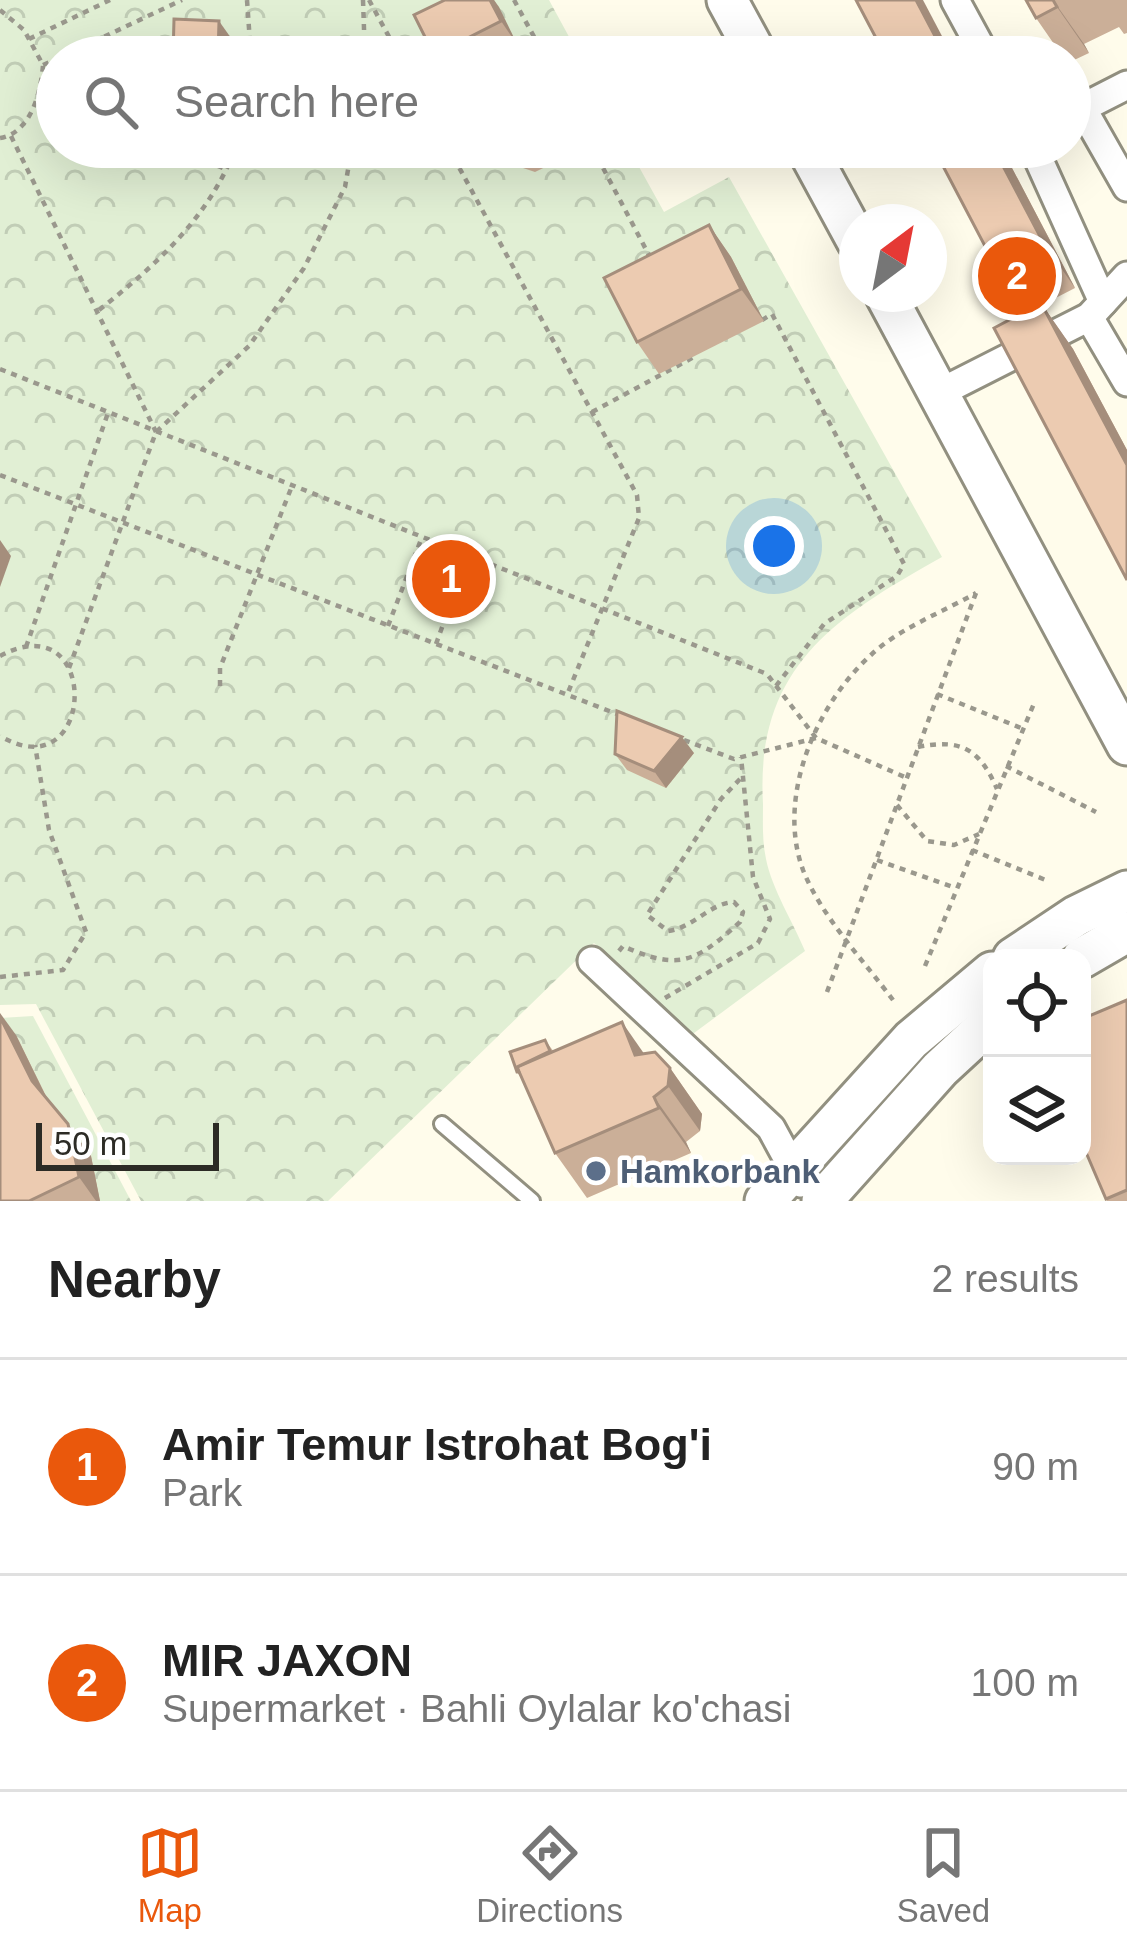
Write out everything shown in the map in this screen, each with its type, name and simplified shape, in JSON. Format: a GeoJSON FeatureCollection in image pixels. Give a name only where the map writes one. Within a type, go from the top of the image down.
{"type":"FeatureCollection","features":[{"type":"Feature","properties":{"kind":"main road"},"geometry":{"type":"LineString","coordinates":[[728,0],[747,36]]}},
{"type":"Feature","properties":{"kind":"main road"},"geometry":{"type":"LineString","coordinates":[[817,168],[839,208]]}},
{"type":"Feature","properties":{"kind":"main road"},"geometry":{"type":"LineString","coordinates":[[895,312],[1127,745]]}},
{"type":"Feature","properties":{"kind":"main road"},"geometry":{"type":"LineString","coordinates":[[1026,949],[1076,916],[1127,891]]}},
{"type":"Feature","properties":{"kind":"main road"},"geometry":{"type":"LineString","coordinates":[[1091,953],[1127,932]]}},
{"type":"Feature","properties":{"kind":"main road"},"geometry":{"type":"LineString","coordinates":[[765,1201],[802,1186],[911,1040],[983,980]]}},
{"type":"Feature","properties":{"kind":"main road"},"geometry":{"type":"LineString","coordinates":[[822,1201],[940,1069],[983,1029]]}},
{"type":"Feature","properties":{"kind":"street"},"geometry":{"type":"LineString","coordinates":[[955,0],[975,36]]}},
{"type":"Feature","properties":{"kind":"street"},"geometry":{"type":"LineString","coordinates":[[1091,103],[1127,85]]}},
{"type":"Feature","properties":{"kind":"street"},"geometry":{"type":"LineString","coordinates":[[1091,133],[1127,187]]}},
{"type":"Feature","properties":{"kind":"street"},"geometry":{"type":"LineString","coordinates":[[1041,168],[1127,382]]}},
{"type":"Feature","properties":{"kind":"street"},"geometry":{"type":"LineString","coordinates":[[938,393],[1096,310],[1127,276]]}},
{"type":"Feature","properties":{"kind":"street"},"geometry":{"type":"LineString","coordinates":[[606,960],[758,1114],[802,1186]]}},
{"type":"Feature","properties":{"kind":"lane"},"geometry":{"type":"LineString","coordinates":[[442,1124],[532,1201]]}},
{"type":"Feature","properties":{"kind":"path"},"geometry":{"type":"LineString","coordinates":[[29,39],[110,0]]}},
{"type":"Feature","properties":{"kind":"path"},"geometry":{"type":"LineString","coordinates":[[106,36],[182,0]]}},
{"type":"Feature","properties":{"kind":"path"},"geometry":{"type":"LineString","coordinates":[[247,0],[250,36]]}},
{"type":"Feature","properties":{"kind":"path"},"geometry":{"type":"LineString","coordinates":[[365,36],[366,0]]}},
{"type":"Feature","properties":{"kind":"path"},"geometry":{"type":"LineString","coordinates":[[366,0],[387,36]]}},
{"type":"Feature","properties":{"kind":"path"},"geometry":{"type":"LineString","coordinates":[[514,0],[533,36]]}},
{"type":"Feature","properties":{"kind":"path"},"geometry":{"type":"LineString","coordinates":[[0,10],[36,52]]}},
{"type":"Feature","properties":{"kind":"path"},"geometry":{"type":"LineString","coordinates":[[0,138],[11,136],[36,98]]}},
{"type":"Feature","properties":{"kind":"path"},"geometry":{"type":"LineString","coordinates":[[11,136],[157,432]]}},
{"type":"Feature","properties":{"kind":"path"},"geometry":{"type":"LineString","coordinates":[[69,668],[157,432],[249,346],[304,268],[346,187],[349,168]]}},
{"type":"Feature","properties":{"kind":"path"},"geometry":{"type":"LineString","coordinates":[[459,168],[637,495],[640,518],[567,695]]}},
{"type":"Feature","properties":{"kind":"path"},"geometry":{"type":"LineString","coordinates":[[603,168],[658,272]]}},
{"type":"Feature","properties":{"kind":"path"},"geometry":{"type":"LineString","coordinates":[[99,310],[158,263],[199,217],[225,169]]}},
{"type":"Feature","properties":{"kind":"path"},"geometry":{"type":"LineString","coordinates":[[752,325],[772,314],[904,564],[897,576],[824,624],[776,686]]}},
{"type":"Feature","properties":{"kind":"path"},"geometry":{"type":"LineString","coordinates":[[592,412],[712,347]]}},
{"type":"Feature","properties":{"kind":"path"},"geometry":{"type":"LineString","coordinates":[[0,369],[767,674],[816,738],[907,778]]}},
{"type":"Feature","properties":{"kind":"path"},"geometry":{"type":"LineString","coordinates":[[26,647],[108,413]]}},
{"type":"Feature","properties":{"kind":"path"},"geometry":{"type":"LineString","coordinates":[[0,475],[630,719]]}},
{"type":"Feature","properties":{"kind":"path"},"geometry":{"type":"LineString","coordinates":[[220,686],[220,668],[292,486]]}},
{"type":"Feature","properties":{"kind":"path"},"geometry":{"type":"LineString","coordinates":[[388,626],[422,537]]}},
{"type":"Feature","properties":{"kind":"path"},"geometry":{"type":"LineString","coordinates":[[436,644],[468,556]]}},
{"type":"Feature","properties":{"kind":"path"},"geometry":{"type":"LineString","coordinates":[[826,992],[848,939],[976,593],[875,651],[836,692],[795,787],[792,832],[805,875],[848,939],[892,1000]]}},
{"type":"Feature","properties":{"kind":"path"},"geometry":{"type":"LineString","coordinates":[[0,656],[26,647],[47,650],[69,668],[78,689],[71,722],[60,735],[35,745],[0,736]]}},
{"type":"Feature","properties":{"kind":"path"},"geometry":{"type":"LineString","coordinates":[[937,694],[1022,729]]}},
{"type":"Feature","properties":{"kind":"path"},"geometry":{"type":"LineString","coordinates":[[925,966],[1035,701]]}},
{"type":"Feature","properties":{"kind":"path"},"geometry":{"type":"LineString","coordinates":[[671,735],[741,757],[816,738]]}},
{"type":"Feature","properties":{"kind":"path"},"geometry":{"type":"LineString","coordinates":[[0,977],[62,970],[86,932],[49,830],[35,745]]}},
{"type":"Feature","properties":{"kind":"path"},"geometry":{"type":"LineString","coordinates":[[918,746],[964,747],[985,761],[997,790]]}},
{"type":"Feature","properties":{"kind":"path"},"geometry":{"type":"LineString","coordinates":[[656,998],[664,998],[758,943],[770,919],[753,877],[741,757]]}},
{"type":"Feature","properties":{"kind":"path"},"geometry":{"type":"LineString","coordinates":[[1006,766],[1096,812]]}},
{"type":"Feature","properties":{"kind":"path"},"geometry":{"type":"LineString","coordinates":[[606,960],[623,946],[662,964],[678,962],[740,922],[743,912],[734,902],[724,902],[681,929],[668,931],[647,915],[721,799],[741,778]]}},
{"type":"Feature","properties":{"kind":"path"},"geometry":{"type":"LineString","coordinates":[[897,805],[928,841],[954,845],[979,834]]}},
{"type":"Feature","properties":{"kind":"path"},"geometry":{"type":"LineString","coordinates":[[972,850],[1048,881]]}},
{"type":"Feature","properties":{"kind":"path"},"geometry":{"type":"LineString","coordinates":[[877,860],[956,888]]}},
{"type":"Feature","properties":{"kind":"green space"},"geometry":{"type":"Polygon","coordinates":[[[0,0],[549,0],[569,36],[36,36],[36,168],[640,168],[664,212],[729,177],[942,557],[836,625],[788,681],[773,716],[764,757],[765,852],[773,882],[805,951],[690,1036],[594,943],[328,1201],[141,1201],[36,1004],[0,1005],[0,0]]]}},
{"type":"Feature","properties":{"kind":"green space"},"geometry":{"type":"Polygon","coordinates":[[[33,1016],[131,1201],[0,1201],[0,1018],[33,1016]]]}},
{"type":"Feature","properties":{"kind":"building"},"geometry":{"type":"Polygon","coordinates":[[[445,0],[490,0],[501,21],[471,36],[424,36],[414,15],[445,0]]]}},
{"type":"Feature","properties":{"kind":"building"},"geometry":{"type":"Polygon","coordinates":[[[856,0],[916,0],[935,36],[875,36],[856,0]]]}},
{"type":"Feature","properties":{"kind":"building"},"geometry":{"type":"Polygon","coordinates":[[[1026,0],[1053,0],[1057,7],[1036,18],[1026,0]]]}},
{"type":"Feature","properties":{"kind":"building"},"geometry":{"type":"Polygon","coordinates":[[[174,19],[219,21],[219,36],[174,36],[174,19]]]}},
{"type":"Feature","properties":{"kind":"building"},"geometry":{"type":"Polygon","coordinates":[[[944,168],[1004,168],[1043,242],[996,267],[944,168]]]}},
{"type":"Feature","properties":{"kind":"building"},"geometry":{"type":"Polygon","coordinates":[[[709,225],[741,289],[637,342],[604,278],[709,225]]]}},
{"type":"Feature","properties":{"kind":"building"},"geometry":{"type":"Polygon","coordinates":[[[1041,303],[1127,465],[1127,580],[994,328],[1041,303]]]}},
{"type":"Feature","properties":{"kind":"building"},"geometry":{"type":"Polygon","coordinates":[[[617,711],[682,737],[654,771],[615,754],[617,711]]]}},
{"type":"Feature","properties":{"kind":"building"},"geometry":{"type":"Polygon","coordinates":[[[1127,1000],[1127,1190],[1106,1199],[1091,1164],[1091,1015],[1127,1000]]]}},
{"type":"Feature","properties":{"kind":"building"},"geometry":{"type":"Polygon","coordinates":[[[0,1017],[32,1081],[68,1124],[79,1177],[29,1201],[0,1201],[0,1017]]]}},
{"type":"Feature","properties":{"kind":"building"},"geometry":{"type":"Polygon","coordinates":[[[622,1022],[635,1055],[655,1052],[670,1068],[668,1086],[654,1097],[659,1108],[555,1153],[517,1067],[622,1022]]]}},
{"type":"Feature","properties":{"kind":"building"},"geometry":{"type":"Polygon","coordinates":[[[545,1040],[550,1051],[517,1067],[517,1072],[510,1052],[545,1040]]]}},
{"type":"Feature","properties":{"kind":"place","name":"MIR JAXON"},"geometry":{"type":"Point","coordinates":[1017,276]}},
{"type":"Feature","properties":{"kind":"place","name":"Amir Temur Istrohat Bog'i"},"geometry":{"type":"Point","coordinates":[451,579]}},
{"type":"Feature","properties":{"kind":"place","name":"Hamkorbank"},"geometry":{"type":"Point","coordinates":[596,1171]}}]}
